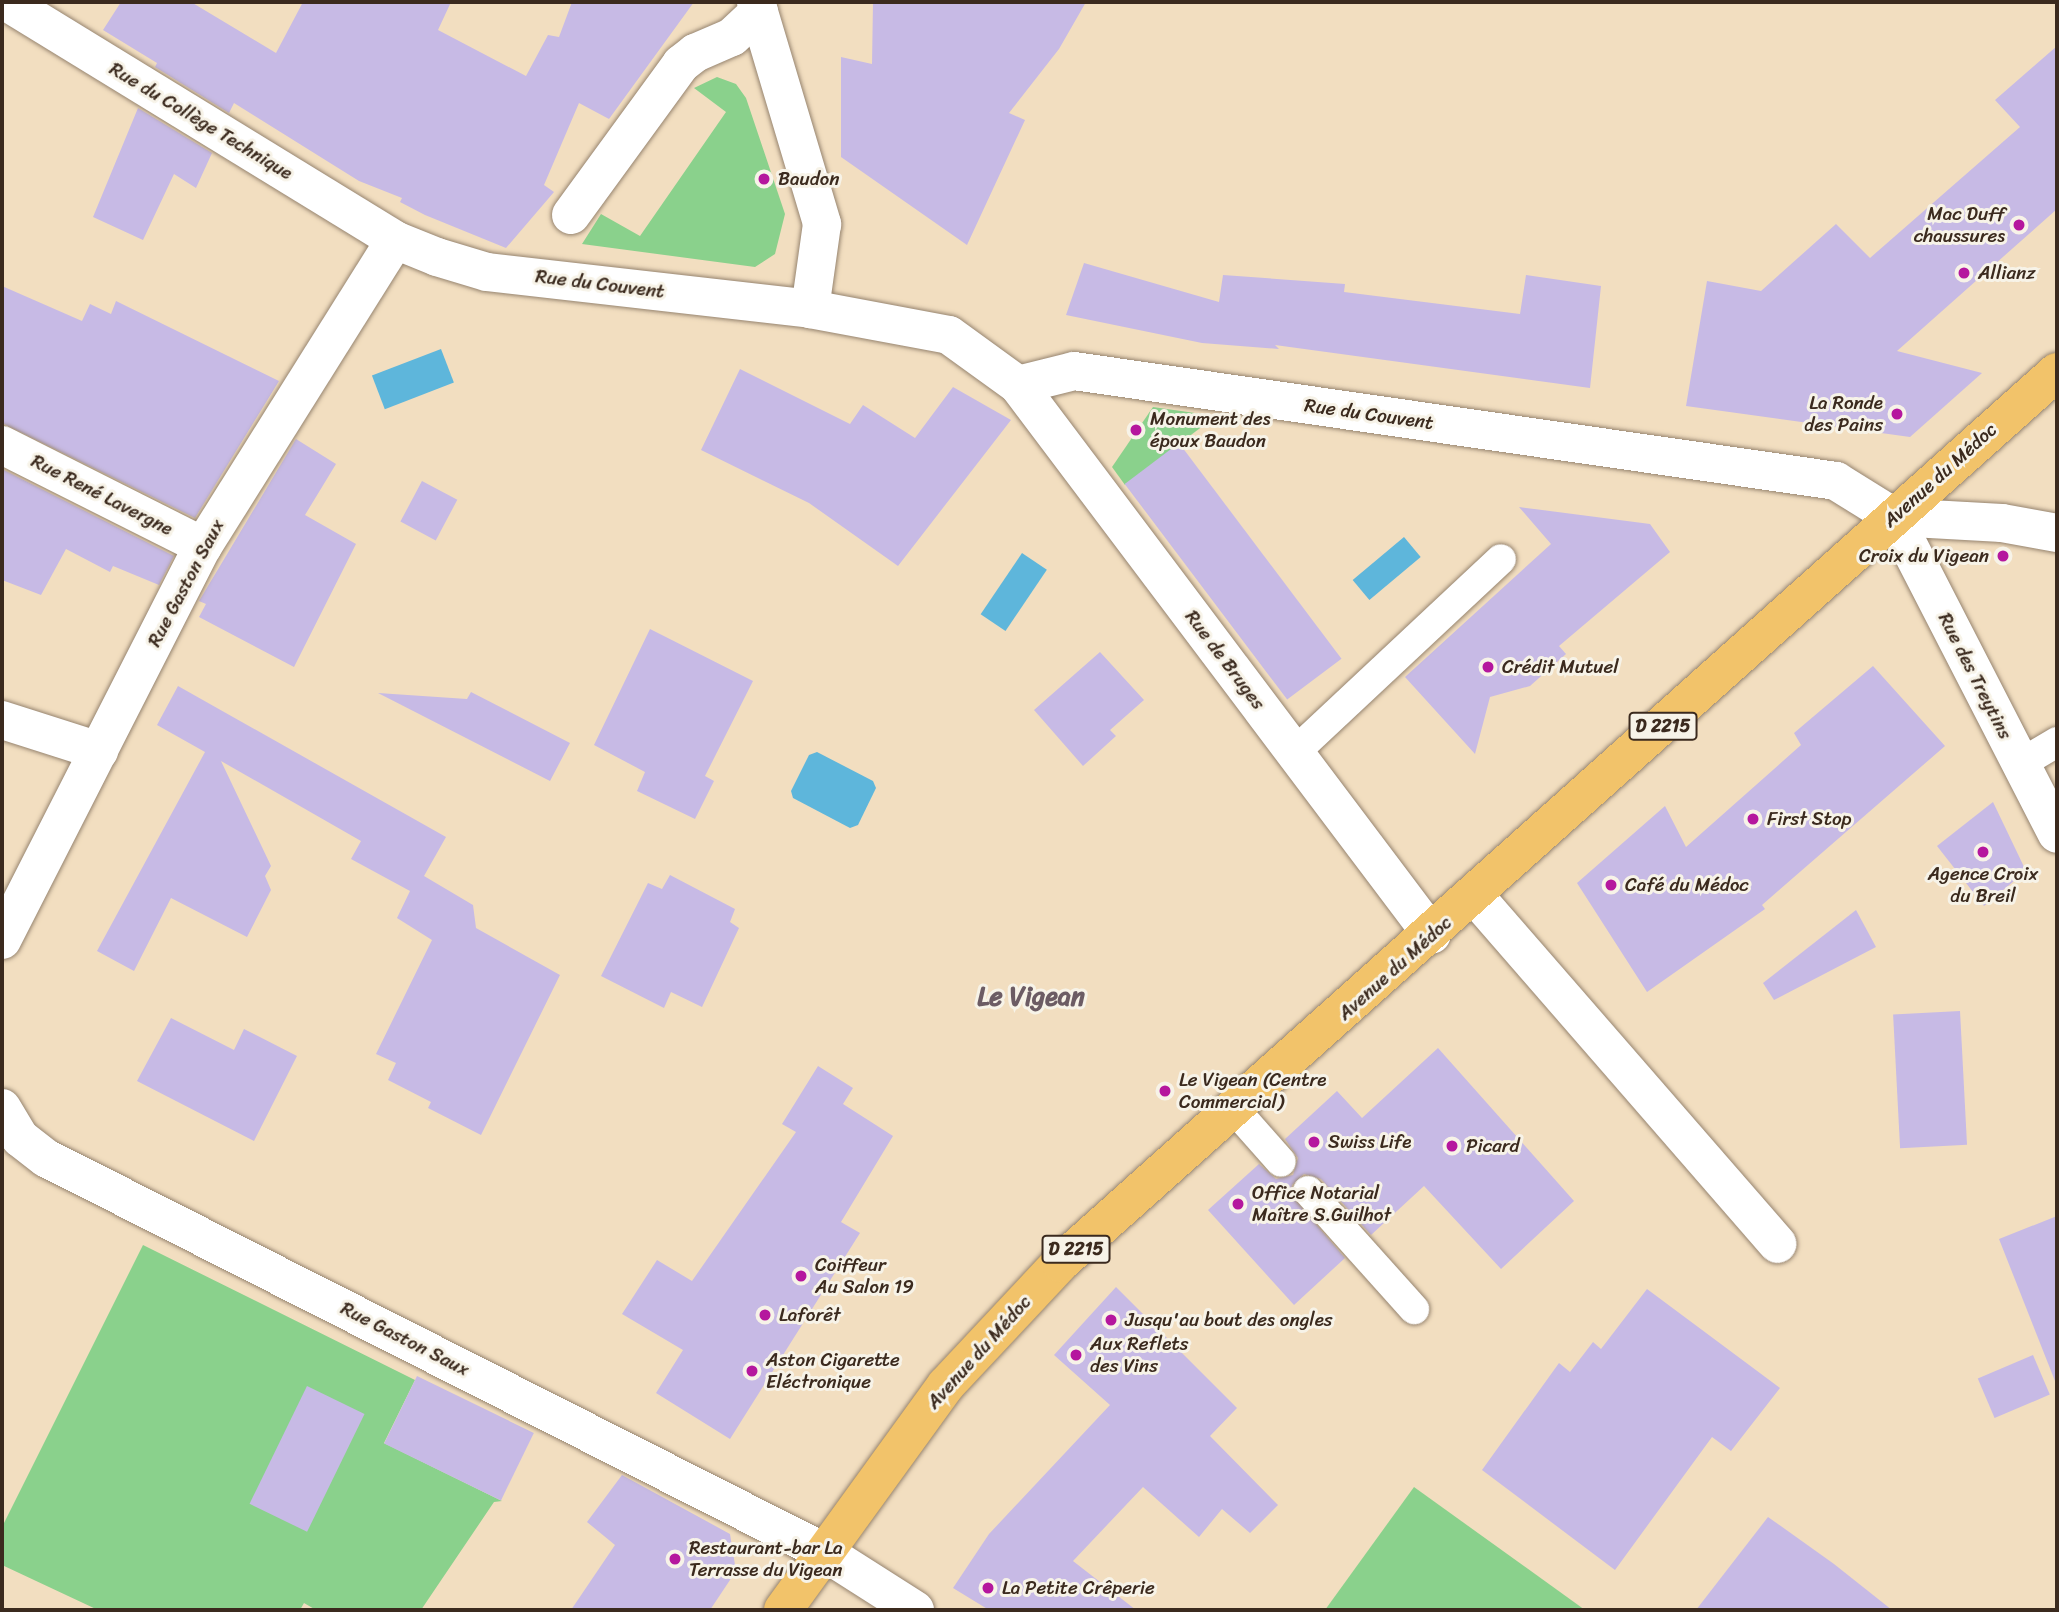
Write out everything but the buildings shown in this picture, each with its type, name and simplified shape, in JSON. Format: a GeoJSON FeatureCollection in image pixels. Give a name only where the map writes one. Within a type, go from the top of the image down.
{"type":"FeatureCollection","features":[{"type":"Feature","properties":{"kind":"main road","name":"Avenue du Médoc"},"geometry":{"type":"LineString","coordinates":[[783,1610],[894,1451],[994,1332],[1060,1264],[1433,935],[2057,372]]}},
{"type":"Feature","properties":{"kind":"street","name":"Rue du Collège Technique"},"geometry":{"type":"LineString","coordinates":[[6,2],[395,240]]}},
{"type":"Feature","properties":{"kind":"street"},"geometry":{"type":"LineString","coordinates":[[571,215],[681,64],[695,53],[732,37],[758,5]]}},
{"type":"Feature","properties":{"kind":"street"},"geometry":{"type":"LineString","coordinates":[[758,5],[822,224],[810,309]]}},
{"type":"Feature","properties":{"kind":"street","name":"Rue du Couvent"},"geometry":{"type":"LineString","coordinates":[[395,240],[486,272],[810,309],[949,335],[1018,385],[1074,371],[1836,481],[1894,517]]}},
{"type":"Feature","properties":{"kind":"street","name":"Rue Gaston Saux"},"geometry":{"type":"LineString","coordinates":[[2,940],[203,546],[395,240]]}},
{"type":"Feature","properties":{"kind":"street","name":"Rue de Bruges"},"geometry":{"type":"LineString","coordinates":[[1018,385],[1433,935]]}},
{"type":"Feature","properties":{"kind":"street","name":"Rue René Lavergne"},"geometry":{"type":"LineString","coordinates":[[2,445],[203,546]]}},
{"type":"Feature","properties":{"kind":"street"},"geometry":{"type":"LineString","coordinates":[[1894,517],[2002,523],[2057,534]]}},
{"type":"Feature","properties":{"kind":"street","name":"Rue des Treytins"},"geometry":{"type":"LineString","coordinates":[[1894,517],[2057,834]]}},
{"type":"Feature","properties":{"kind":"street"},"geometry":{"type":"LineString","coordinates":[[2,720],[99,751]]}},
{"type":"Feature","properties":{"kind":"street"},"geometry":{"type":"LineString","coordinates":[[1475,896],[1778,1244]]}},
{"type":"Feature","properties":{"kind":"street","name":"Rue Gaston Saux"},"geometry":{"type":"LineString","coordinates":[[2,1108],[20,1138],[46,1158],[824,1552],[915,1610]]}},
{"type":"Feature","properties":{"kind":"lane"},"geometry":{"type":"LineString","coordinates":[[1295,752],[1501,559]]}},
{"type":"Feature","properties":{"kind":"lane"},"geometry":{"type":"LineString","coordinates":[[2020,764],[2057,742]]}},
{"type":"Feature","properties":{"kind":"lane"},"geometry":{"type":"LineString","coordinates":[[1235,1110],[1281,1162]]}},
{"type":"Feature","properties":{"kind":"lane"},"geometry":{"type":"LineString","coordinates":[[1308,1191],[1414,1309]]}},
{"type":"Feature","properties":{"kind":"green space"},"geometry":{"type":"Polygon","coordinates":[[[717,77],[736,84],[746,98],[785,214],[775,254],[755,267],[582,244],[601,214],[640,236],[726,112],[694,88],[717,77]]]}},
{"type":"Feature","properties":{"kind":"green space"},"geometry":{"type":"Polygon","coordinates":[[[1153,407],[1216,416],[1125,485],[1112,467],[1153,407]]]}},
{"type":"Feature","properties":{"kind":"green space"},"geometry":{"type":"Polygon","coordinates":[[[143,1245],[415,1380],[384,1443],[502,1501],[494,1502],[421,1610],[316,1610],[304,1603],[300,1610],[98,1610],[2,1565],[2,1527],[143,1245]]]}},
{"type":"Feature","properties":{"kind":"green space"},"geometry":{"type":"Polygon","coordinates":[[[1414,1487],[1585,1610],[1325,1610],[1414,1487]]]}},
{"type":"Feature","properties":{"kind":"water"},"geometry":{"type":"Polygon","coordinates":[[[441,349],[454,383],[385,409],[372,376],[441,349]]]}},
{"type":"Feature","properties":{"kind":"water"},"geometry":{"type":"Polygon","coordinates":[[[1404,537],[1421,557],[1369,600],[1353,580],[1404,537]]]}},
{"type":"Feature","properties":{"kind":"water"},"geometry":{"type":"Polygon","coordinates":[[[1022,553],[1047,570],[1005,631],[981,614],[1022,553]]]}},
{"type":"Feature","properties":{"kind":"water"},"geometry":{"type":"Polygon","coordinates":[[[817,752],[873,781],[876,788],[858,825],[850,828],[793,798],[791,791],[809,755],[817,752]]]}},
{"type":"Feature","properties":{"kind":"place","name":"Baudon"},"geometry":{"type":"Point","coordinates":[764,179]}},
{"type":"Feature","properties":{"kind":"place","name":"Mac Duff chaussures"},"geometry":{"type":"Point","coordinates":[2019,225]}},
{"type":"Feature","properties":{"kind":"place","name":"Allianz"},"geometry":{"type":"Point","coordinates":[1964,273]}},
{"type":"Feature","properties":{"kind":"place","name":"La Ronde des Pains"},"geometry":{"type":"Point","coordinates":[1897,414]}},
{"type":"Feature","properties":{"kind":"place","name":"Monument des époux Baudon"},"geometry":{"type":"Point","coordinates":[1136,430]}},
{"type":"Feature","properties":{"kind":"place","name":"Croix du Vigean"},"geometry":{"type":"Point","coordinates":[2003,556]}},
{"type":"Feature","properties":{"kind":"place","name":"Crédit Mutuel"},"geometry":{"type":"Point","coordinates":[1488,667]}},
{"type":"Feature","properties":{"kind":"place","name":"First Stop"},"geometry":{"type":"Point","coordinates":[1753,819]}},
{"type":"Feature","properties":{"kind":"place","name":"Agence Croix du Breil"},"geometry":{"type":"Point","coordinates":[1983,852]}},
{"type":"Feature","properties":{"kind":"place","name":"Café du Médoc"},"geometry":{"type":"Point","coordinates":[1611,885]}},
{"type":"Feature","properties":{"kind":"place","name":"Le Vigean (Centre Commercial)"},"geometry":{"type":"Point","coordinates":[1165,1091]}},
{"type":"Feature","properties":{"kind":"place","name":"Swiss Life"},"geometry":{"type":"Point","coordinates":[1314,1142]}},
{"type":"Feature","properties":{"kind":"place","name":"Picard"},"geometry":{"type":"Point","coordinates":[1452,1146]}},
{"type":"Feature","properties":{"kind":"place","name":"Office Notarial Maître S.Guilhot"},"geometry":{"type":"Point","coordinates":[1238,1204]}},
{"type":"Feature","properties":{"kind":"place","name":"Coiffeur Au Salon 19"},"geometry":{"type":"Point","coordinates":[801,1276]}},
{"type":"Feature","properties":{"kind":"place","name":"Laforêt"},"geometry":{"type":"Point","coordinates":[765,1315]}},
{"type":"Feature","properties":{"kind":"place","name":"Jusqu'au bout des ongles"},"geometry":{"type":"Point","coordinates":[1111,1320]}},
{"type":"Feature","properties":{"kind":"place","name":"Aux Reflets des Vins"},"geometry":{"type":"Point","coordinates":[1076,1355]}},
{"type":"Feature","properties":{"kind":"place","name":"Aston Cigarette Eléctronique"},"geometry":{"type":"Point","coordinates":[752,1371]}},
{"type":"Feature","properties":{"kind":"place","name":"Restaurant-bar La Terrasse du Vigean"},"geometry":{"type":"Point","coordinates":[675,1559]}},
{"type":"Feature","properties":{"kind":"place","name":"La Petite Crêperie"},"geometry":{"type":"Point","coordinates":[988,1588]}},
{"type":"Feature","properties":{"kind":"district","name":"Le Vigean"},"geometry":{"type":"Point","coordinates":[1031,997]}}]}
